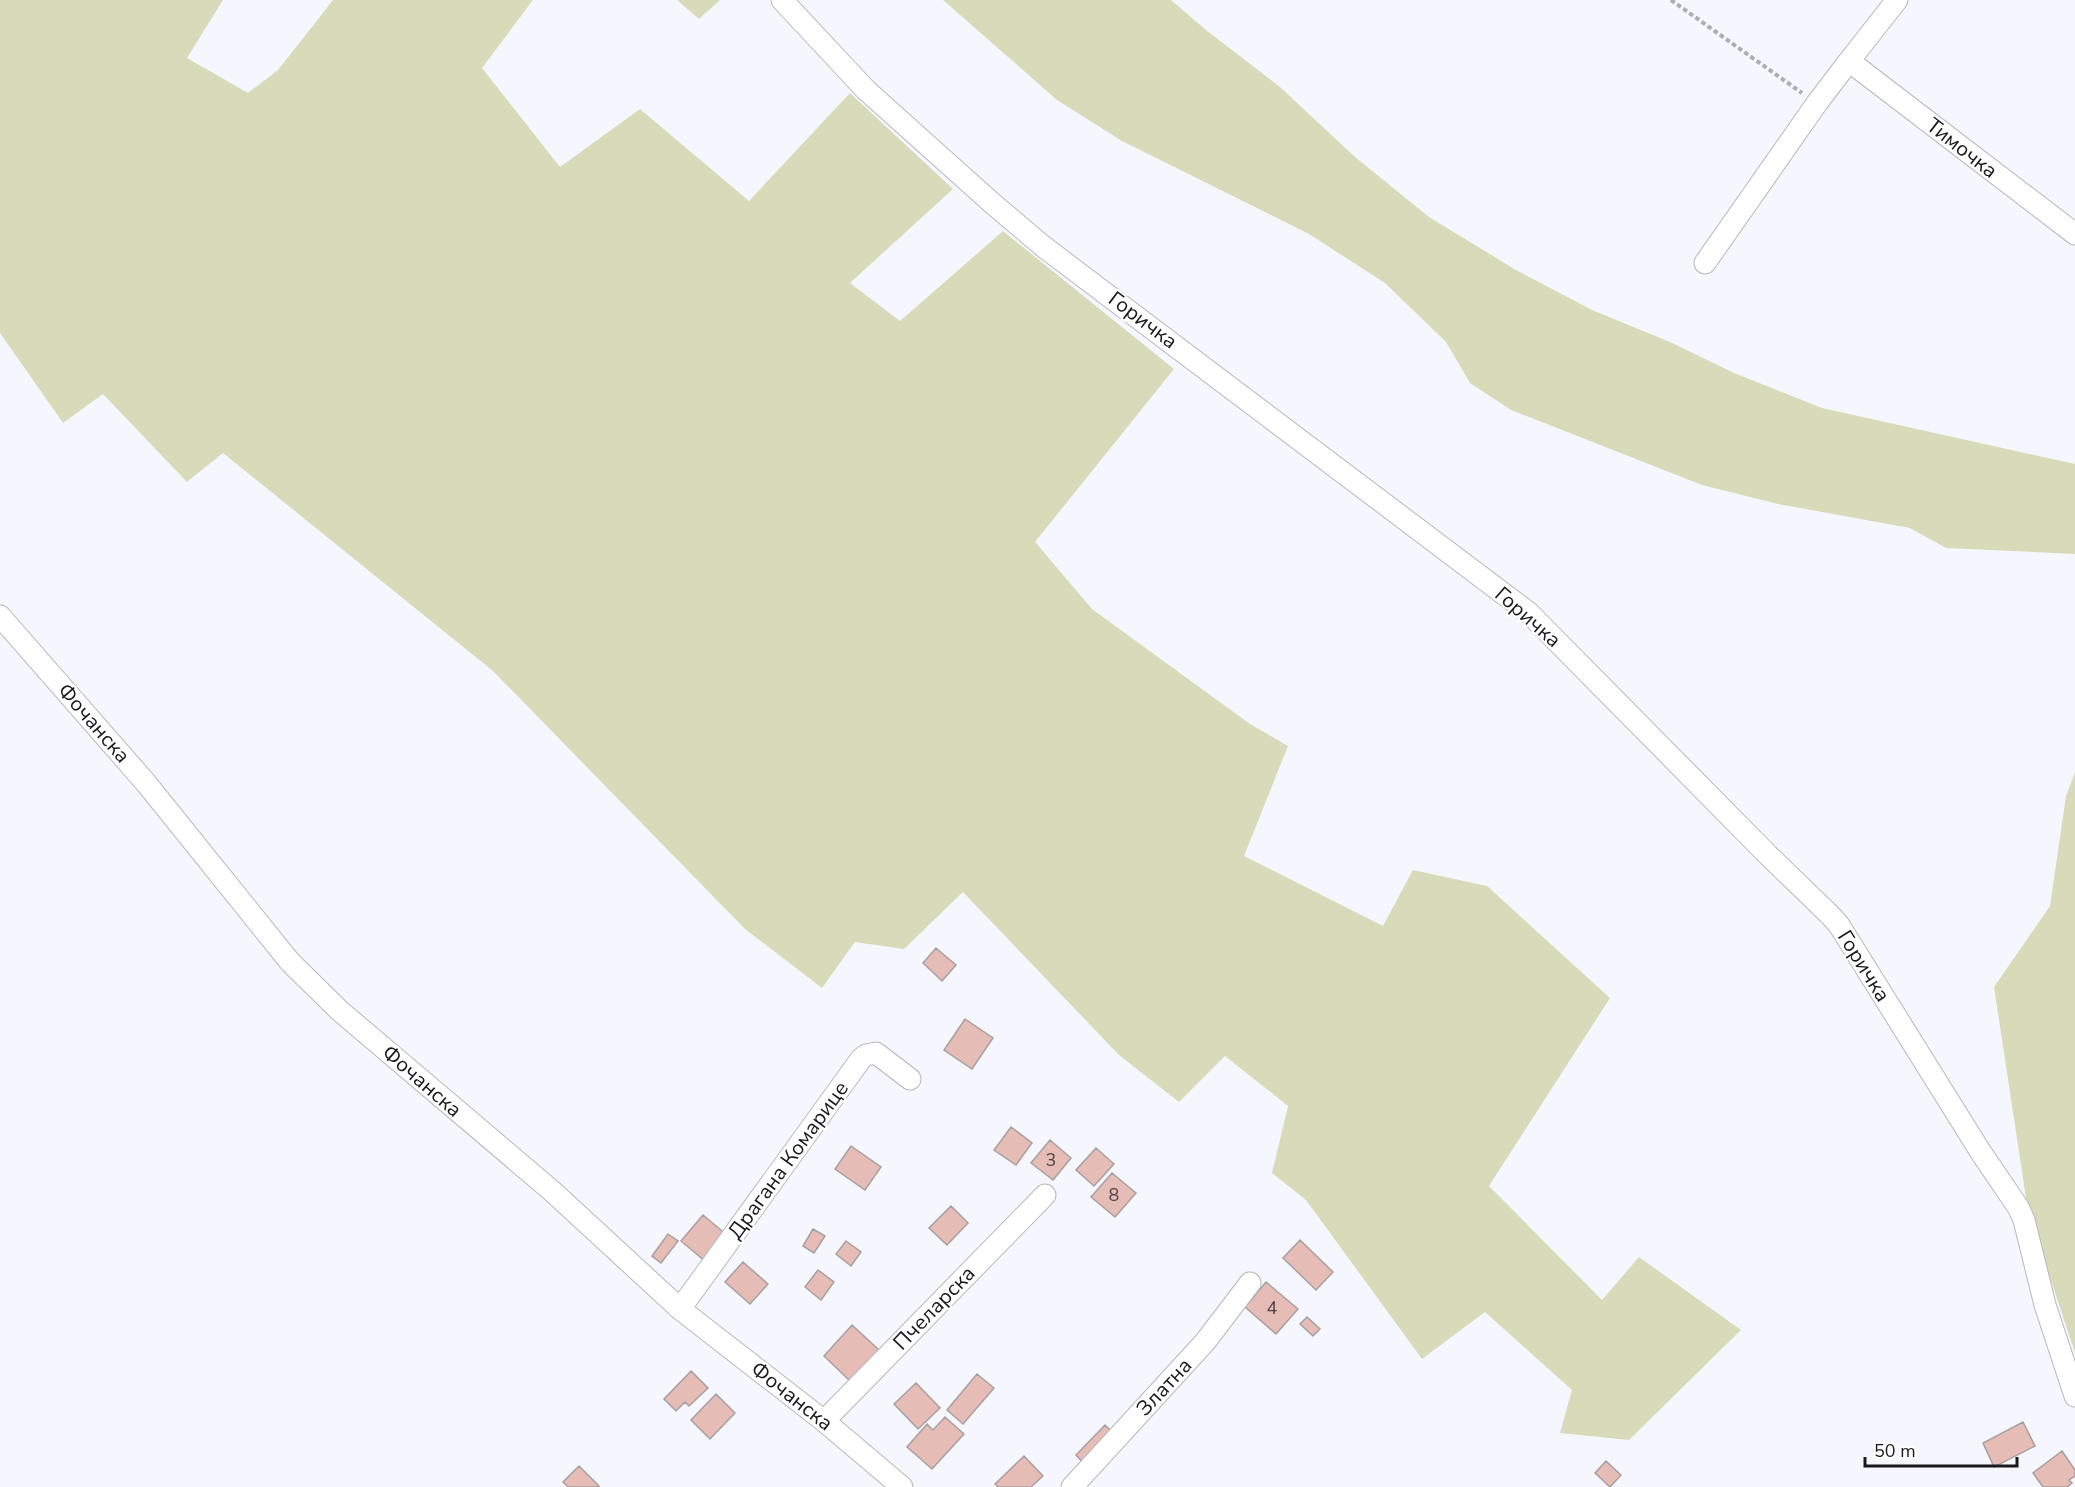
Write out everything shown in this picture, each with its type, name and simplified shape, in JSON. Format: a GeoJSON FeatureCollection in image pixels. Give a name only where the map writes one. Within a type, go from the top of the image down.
{"type":"FeatureCollection","features":[{"type":"Feature","properties":{"kind":"street","name":"Горичка"},"geometry":{"type":"LineString","coordinates":[[782,0],[866,90],[1044,247],[1529,613],[1830,915],[1839,925],[1980,1151],[2018,1207],[2024,1220],[2044,1305],[2075,1396]]}},
{"type":"Feature","properties":{"kind":"street"},"geometry":{"type":"LineString","coordinates":[[1705,263],[1817,103],[1897,0]]}},
{"type":"Feature","properties":{"kind":"street","name":"Тимочка"},"geometry":{"type":"LineString","coordinates":[[1849,61],[2075,234]]}},
{"type":"Feature","properties":{"kind":"street","name":"Фочанска"},"geometry":{"type":"LineString","coordinates":[[0,616],[146,783],[290,962],[340,1011],[552,1191],[680,1309],[824,1421],[902,1487]]}},
{"type":"Feature","properties":{"kind":"street","name":"Драгана Комарице"},"geometry":{"type":"LineString","coordinates":[[680,1309],[861,1059],[866,1055],[876,1053],[910,1079]]}},
{"type":"Feature","properties":{"kind":"street","name":"Пчеларска"},"geometry":{"type":"LineString","coordinates":[[824,1421],[1045,1195]]}},
{"type":"Feature","properties":{"kind":"street","name":"Златна"},"geometry":{"type":"LineString","coordinates":[[1072,1487],[1205,1342],[1250,1283]]}},
{"type":"Feature","properties":{"kind":"path"},"geometry":{"type":"LineString","coordinates":[[1671,0],[1817,103]]}},
{"type":"Feature","properties":{"kind":"green space"},"geometry":{"type":"Polygon","coordinates":[[[0,0],[223,0],[187,58],[248,93],[278,70],[333,0],[533,0],[482,68],[560,167],[640,109],[749,201],[850,93],[953,189],[850,283],[900,321],[1003,231],[1174,369],[1035,542],[1092,609],[1250,724],[1288,746],[1244,856],[1383,926],[1413,870],[1487,886],[1610,998],[1489,1186],[1602,1300],[1639,1257],[1741,1330],[1629,1440],[1560,1433],[1572,1390],[1485,1312],[1422,1359],[1306,1200],[1272,1173],[1288,1106],[1225,1056],[1179,1102],[1119,1055],[963,892],[904,949],[855,942],[822,988],[745,929],[493,671],[223,453],[187,482],[103,394],[63,423],[0,333],[0,0]]]}},
{"type":"Feature","properties":{"kind":"green space"},"geometry":{"type":"Polygon","coordinates":[[[677,0],[720,0],[699,19],[677,0]]]}},
{"type":"Feature","properties":{"kind":"green space"},"geometry":{"type":"Polygon","coordinates":[[[943,0],[1171,0],[1280,87],[1355,157],[1429,217],[1516,270],[1592,310],[1670,342],[1734,373],[1822,408],[2075,464],[2075,554],[1946,548],[1910,528],[1778,504],[1702,485],[1511,410],[1470,383],[1446,342],[1385,283],[1309,234],[1122,141],[1057,100],[943,0]]]}},
{"type":"Feature","properties":{"kind":"green space"},"geometry":{"type":"Polygon","coordinates":[[[2075,772],[2075,1353],[2028,1211],[1994,987],[2050,906],[2066,796],[2075,772]]]}},
{"type":"Feature","properties":{"kind":"building"},"geometry":{"type":"Polygon","coordinates":[[[936,948],[956,965],[942,981],[923,963],[936,948]]]}},
{"type":"Feature","properties":{"kind":"building"},"geometry":{"type":"Polygon","coordinates":[[[965,1019],[993,1038],[972,1069],[944,1050],[965,1019]]]}},
{"type":"Feature","properties":{"kind":"building"},"geometry":{"type":"Polygon","coordinates":[[[1011,1127],[1032,1143],[1016,1165],[994,1150],[1011,1127]]]}},
{"type":"Feature","properties":{"kind":"building"},"geometry":{"type":"Polygon","coordinates":[[[1050,1140],[1071,1158],[1053,1180],[1031,1163],[1050,1140]]]}},
{"type":"Feature","properties":{"kind":"building"},"geometry":{"type":"Polygon","coordinates":[[[851,1146],[881,1167],[865,1190],[835,1169],[851,1146]]]}},
{"type":"Feature","properties":{"kind":"building"},"geometry":{"type":"Polygon","coordinates":[[[1096,1148],[1114,1164],[1094,1186],[1076,1170],[1096,1148]]]}},
{"type":"Feature","properties":{"kind":"building"},"geometry":{"type":"Polygon","coordinates":[[[1112,1173],[1136,1193],[1115,1217],[1091,1197],[1112,1173]]]}},
{"type":"Feature","properties":{"kind":"building"},"geometry":{"type":"Polygon","coordinates":[[[951,1206],[968,1223],[947,1245],[929,1228],[951,1206]]]}},
{"type":"Feature","properties":{"kind":"building"},"geometry":{"type":"Polygon","coordinates":[[[703,1215],[728,1236],[706,1262],[681,1241],[703,1215]]]}},
{"type":"Feature","properties":{"kind":"building"},"geometry":{"type":"Polygon","coordinates":[[[813,1229],[825,1236],[814,1253],[803,1246],[813,1229]]]}},
{"type":"Feature","properties":{"kind":"building"},"geometry":{"type":"Polygon","coordinates":[[[668,1234],[678,1241],[661,1263],[652,1256],[668,1234]]]}},
{"type":"Feature","properties":{"kind":"building"},"geometry":{"type":"Polygon","coordinates":[[[1300,1240],[1333,1272],[1316,1290],[1283,1258],[1300,1240]]]}},
{"type":"Feature","properties":{"kind":"building"},"geometry":{"type":"Polygon","coordinates":[[[846,1241],[861,1252],[851,1266],[836,1254],[846,1241]]]}},
{"type":"Feature","properties":{"kind":"building"},"geometry":{"type":"Polygon","coordinates":[[[743,1262],[768,1284],[750,1304],[725,1282],[743,1262]]]}},
{"type":"Feature","properties":{"kind":"building"},"geometry":{"type":"Polygon","coordinates":[[[818,1270],[834,1282],[821,1300],[805,1287],[818,1270]]]}},
{"type":"Feature","properties":{"kind":"building"},"geometry":{"type":"Polygon","coordinates":[[[1266,1282],[1298,1309],[1276,1334],[1245,1307],[1266,1282]]]}},
{"type":"Feature","properties":{"kind":"building"},"geometry":{"type":"Polygon","coordinates":[[[1307,1317],[1320,1329],[1313,1336],[1300,1324],[1307,1317]]]}},
{"type":"Feature","properties":{"kind":"building"},"geometry":{"type":"Polygon","coordinates":[[[852,1325],[879,1350],[850,1381],[824,1356],[852,1325]]]}},
{"type":"Feature","properties":{"kind":"building"},"geometry":{"type":"Polygon","coordinates":[[[691,1371],[708,1388],[689,1406],[685,1402],[676,1411],[664,1399],[691,1371]]]}},
{"type":"Feature","properties":{"kind":"building"},"geometry":{"type":"Polygon","coordinates":[[[977,1374],[994,1388],[963,1424],[947,1410],[977,1374]]]}},
{"type":"Feature","properties":{"kind":"building"},"geometry":{"type":"Polygon","coordinates":[[[916,1383],[940,1408],[918,1429],[894,1404],[916,1383]]]}},
{"type":"Feature","properties":{"kind":"building"},"geometry":{"type":"Polygon","coordinates":[[[716,1394],[735,1413],[710,1439],[691,1420],[716,1394]]]}},
{"type":"Feature","properties":{"kind":"building"},"geometry":{"type":"Polygon","coordinates":[[[945,1417],[964,1434],[932,1469],[907,1447],[927,1424],[933,1430],[945,1417]]]}},
{"type":"Feature","properties":{"kind":"building"},"geometry":{"type":"Polygon","coordinates":[[[2023,1422],[2035,1446],[1994,1467],[1983,1443],[2023,1422]]]}},
{"type":"Feature","properties":{"kind":"building"},"geometry":{"type":"Polygon","coordinates":[[[1105,1425],[1114,1434],[1085,1465],[1076,1455],[1105,1425]]]}},
{"type":"Feature","properties":{"kind":"building"},"geometry":{"type":"Polygon","coordinates":[[[2062,1451],[2075,1470],[2075,1476],[2069,1480],[2072,1483],[2067,1487],[2043,1487],[2033,1473],[2062,1451]]]}},
{"type":"Feature","properties":{"kind":"building"},"geometry":{"type":"Polygon","coordinates":[[[1024,1456],[1043,1476],[1031,1487],[998,1487],[995,1484],[1024,1456]]]}},
{"type":"Feature","properties":{"kind":"building"},"geometry":{"type":"Polygon","coordinates":[[[1606,1461],[1621,1475],[1610,1487],[1595,1473],[1606,1461]]]}},
{"type":"Feature","properties":{"kind":"building"},"geometry":{"type":"Polygon","coordinates":[[[579,1466],[599,1486],[568,1487],[563,1482],[579,1466]]]}}]}
